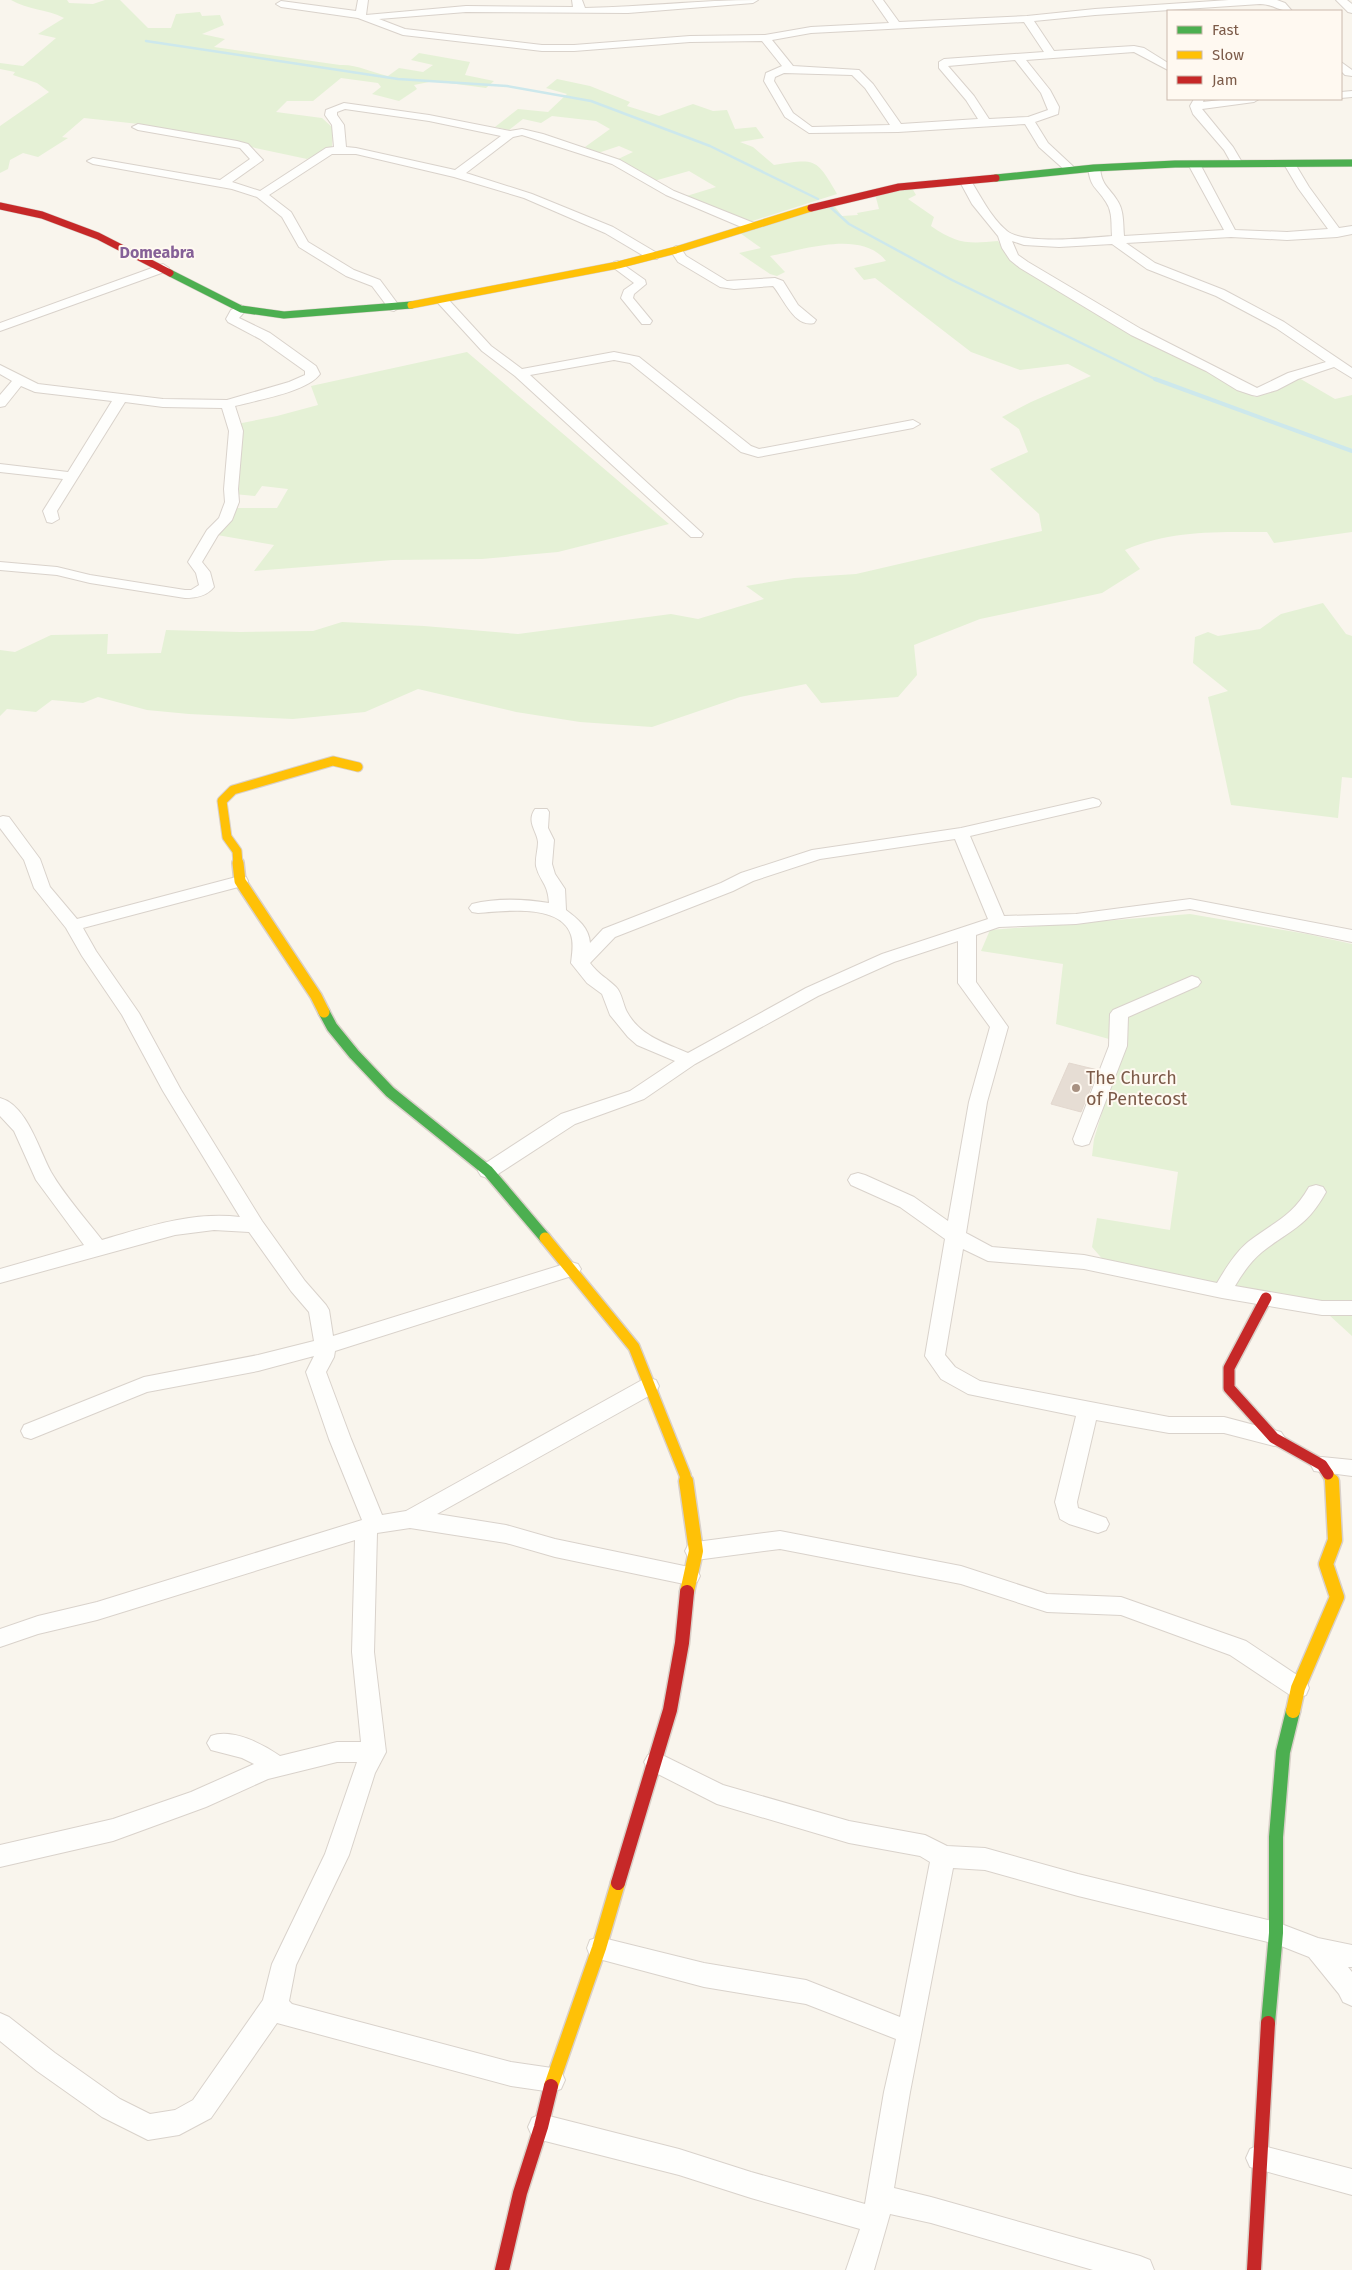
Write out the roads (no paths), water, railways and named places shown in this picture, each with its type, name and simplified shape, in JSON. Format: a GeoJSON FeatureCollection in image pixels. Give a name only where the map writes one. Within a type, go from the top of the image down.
{"type":"FeatureCollection","features":[{"type":"Feature","properties":{"kind":"street"},"geometry":{"type":"LineString","coordinates":[[362,16],[363,0]]}},
{"type":"Feature","properties":{"kind":"street"},"geometry":{"type":"LineString","coordinates":[[282,4],[362,16],[466,9],[550,11],[578,5],[628,10],[753,0]]}},
{"type":"Feature","properties":{"kind":"street"},"geometry":{"type":"LineString","coordinates":[[878,0],[898,27]]}},
{"type":"Feature","properties":{"kind":"street"},"geometry":{"type":"LineString","coordinates":[[1342,0],[1352,10]]}},
{"type":"Feature","properties":{"kind":"street"},"geometry":{"type":"LineString","coordinates":[[362,16],[402,32],[542,48],[574,48],[674,40],[764,38],[810,30],[1027,19],[1091,12],[1260,1],[1272,1],[1282,5],[1286,10]]}},
{"type":"Feature","properties":{"kind":"street"},"geometry":{"type":"LineString","coordinates":[[1080,4],[1091,12]]}},
{"type":"Feature","properties":{"kind":"street"},"geometry":{"type":"LineString","coordinates":[[1027,19],[1050,53]]}},
{"type":"Feature","properties":{"kind":"street"},"geometry":{"type":"LineString","coordinates":[[764,38],[790,68]]}},
{"type":"Feature","properties":{"kind":"street"},"geometry":{"type":"LineString","coordinates":[[985,121],[970,98],[943,66],[944,62],[1050,53],[1138,49],[1167,66]]}},
{"type":"Feature","properties":{"kind":"street"},"geometry":{"type":"LineString","coordinates":[[898,129],[869,86],[855,72],[796,70],[790,68],[776,71],[770,75],[769,81],[789,115],[803,127],[822,131],[898,129],[985,121],[1029,120],[1052,113],[1056,110],[1017,56]]}},
{"type":"Feature","properties":{"kind":"street"},"geometry":{"type":"LineString","coordinates":[[1235,100],[1197,102],[1197,112],[1229,149],[1237,164]]}},
{"type":"Feature","properties":{"kind":"street"},"geometry":{"type":"LineString","coordinates":[[340,149],[338,125],[331,115],[332,110],[344,106],[429,118],[510,134],[522,132],[616,162],[670,193],[750,226]]}},
{"type":"Feature","properties":{"kind":"street"},"geometry":{"type":"LineString","coordinates":[[1029,120],[1043,144],[1071,170]]}},
{"type":"Feature","properties":{"kind":"street"},"geometry":{"type":"LineString","coordinates":[[138,127],[244,146],[257,160],[222,184]]}},
{"type":"Feature","properties":{"kind":"street"},"geometry":{"type":"LineString","coordinates":[[457,174],[510,134]]}},
{"type":"Feature","properties":{"kind":"street"},"geometry":{"type":"LineString","coordinates":[[261,195],[324,153],[340,149],[372,154],[457,174],[528,196],[609,230],[653,256]]}},
{"type":"Feature","properties":{"kind":"street"},"geometry":{"type":"LineString","coordinates":[[93,161],[222,184],[261,195],[287,215],[302,244],[350,272],[376,283],[394,307]]}},
{"type":"Feature","properties":{"kind":"street"},"geometry":{"type":"LineString","coordinates":[[1194,164],[1221,211],[1231,233]]}},
{"type":"Feature","properties":{"kind":"street"},"geometry":{"type":"LineString","coordinates":[[0,206],[42,215],[79,228],[163,268],[241,309],[284,315],[394,307],[442,300],[618,265],[676,250],[750,226],[878,190],[1094,168],[1194,164],[1351,165]]}},
{"type":"Feature","properties":{"kind":"street"},"geometry":{"type":"LineString","coordinates":[[1290,164],[1304,188],[1337,233]]}},
{"type":"Feature","properties":{"kind":"street"},"geometry":{"type":"LineString","coordinates":[[1094,168],[1096,183],[1112,201],[1117,213],[1118,243],[1151,266],[1220,293],[1244,305],[1309,343],[1352,374]]}},
{"type":"Feature","properties":{"kind":"street"},"geometry":{"type":"LineString","coordinates":[[965,180],[976,202],[1004,235],[1008,248],[1014,257],[1024,265],[1136,332],[1211,368],[1242,387],[1257,392],[1272,387],[1293,376],[1335,363]]}},
{"type":"Feature","properties":{"kind":"street"},"geometry":{"type":"LineString","coordinates":[[1004,235],[1024,241],[1059,243],[1231,233],[1287,236],[1337,233],[1352,230]]}},
{"type":"Feature","properties":{"kind":"street"},"geometry":{"type":"LineString","coordinates":[[676,250],[682,259],[724,284],[779,284],[793,307],[810,320]]}},
{"type":"Feature","properties":{"kind":"street"},"geometry":{"type":"LineString","coordinates":[[618,265],[639,280],[640,284],[628,293],[627,298],[646,321]]}},
{"type":"Feature","properties":{"kind":"street"},"geometry":{"type":"LineString","coordinates":[[0,328],[163,268]]}},
{"type":"Feature","properties":{"kind":"street"},"geometry":{"type":"LineString","coordinates":[[442,300],[465,323],[482,346],[499,361],[520,373],[696,534]]}},
{"type":"Feature","properties":{"kind":"street"},"geometry":{"type":"LineString","coordinates":[[0,369],[36,388],[92,393],[163,403],[228,404],[294,385],[310,378],[312,374],[311,369],[265,336],[232,318],[241,309]]}},
{"type":"Feature","properties":{"kind":"street"},"geometry":{"type":"LineString","coordinates":[[520,373],[614,356],[630,358],[746,449],[758,453],[913,424]]}},
{"type":"Feature","properties":{"kind":"street"},"geometry":{"type":"LineString","coordinates":[[0,403],[20,379]]}},
{"type":"Feature","properties":{"kind":"street"},"geometry":{"type":"LineString","coordinates":[[52,519],[50,511],[121,398]]}},
{"type":"Feature","properties":{"kind":"street"},"geometry":{"type":"LineString","coordinates":[[0,566],[57,571],[90,579],[185,594],[201,591],[207,587],[206,580],[195,562],[212,533],[225,520],[232,502],[231,490],[236,431],[228,404]]}},
{"type":"Feature","properties":{"kind":"street"},"geometry":{"type":"LineString","coordinates":[[0,468],[71,476]]}},
{"type":"Feature","properties":{"kind":"street"},"geometry":{"type":"LineString","coordinates":[[358,767],[332,761],[272,777],[233,790],[222,801],[227,837],[237,851],[240,880],[247,894],[316,996],[332,1027],[354,1054],[390,1092],[488,1171],[572,1269],[634,1347],[684,1475],[696,1550],[689,1576],[677,1672],[670,1710],[656,1762],[599,1948],[552,2080],[541,2127],[520,2193],[502,2270]]}},
{"type":"Feature","properties":{"kind":"street"},"geometry":{"type":"LineString","coordinates":[[580,963],[609,933],[727,887],[747,877],[818,854],[961,833],[1094,803]]}},
{"type":"Feature","properties":{"kind":"street"},"geometry":{"type":"LineString","coordinates":[[542,812],[540,828],[546,840],[544,864],[547,874],[557,889],[558,910]]}},
{"type":"Feature","properties":{"kind":"street"},"geometry":{"type":"LineString","coordinates":[[0,2025],[46,2062],[111,2108],[148,2128],[179,2122],[202,2109],[275,2005],[284,1964],[337,1855],[364,1772],[374,1752],[363,1652],[370,1526],[316,1372],[324,1357],[325,1346],[319,1310],[298,1286],[254,1226],[172,1091],[130,1013],[88,952],[74,925],[42,888],[32,860],[3,821]]}},
{"type":"Feature","properties":{"kind":"street"},"geometry":{"type":"LineString","coordinates":[[961,833],[998,922]]}},
{"type":"Feature","properties":{"kind":"street"},"geometry":{"type":"LineString","coordinates":[[74,925],[240,880]]}},
{"type":"Feature","properties":{"kind":"street"},"geometry":{"type":"LineString","coordinates":[[488,1171],[568,1119],[637,1096],[689,1060],[812,992],[888,958],[998,922],[1076,919],[1190,904],[1352,936]]}},
{"type":"Feature","properties":{"kind":"street"},"geometry":{"type":"LineString","coordinates":[[478,908],[506,905],[539,906],[558,910],[576,928],[582,938],[580,963],[593,979],[610,991],[619,1015],[634,1033],[643,1041],[689,1060]]}},
{"type":"Feature","properties":{"kind":"street"},"geometry":{"type":"LineString","coordinates":[[967,933],[967,983],[999,1027],[978,1102],[955,1236],[935,1356],[942,1366],[958,1380],[974,1388],[1169,1425],[1224,1426],[1274,1438],[1322,1465],[1352,1468]]}},
{"type":"Feature","properties":{"kind":"street"},"geometry":{"type":"LineString","coordinates":[[1082,1139],[1118,1046],[1119,1014],[1192,982]]}},
{"type":"Feature","properties":{"kind":"street"},"geometry":{"type":"LineString","coordinates":[[0,1104],[22,1128],[43,1175],[98,1249]]}},
{"type":"Feature","properties":{"kind":"street"},"geometry":{"type":"LineString","coordinates":[[858,1180],[908,1202],[955,1236],[988,1254],[1084,1262],[1222,1291],[1322,1308],[1352,1308]]}},
{"type":"Feature","properties":{"kind":"street"},"geometry":{"type":"LineString","coordinates":[[1222,1291],[1236,1268],[1249,1253],[1293,1222],[1309,1205],[1316,1192]]}},
{"type":"Feature","properties":{"kind":"street"},"geometry":{"type":"LineString","coordinates":[[0,1276],[158,1230],[206,1223],[232,1222],[254,1226]]}},
{"type":"Feature","properties":{"kind":"street"},"geometry":{"type":"LineString","coordinates":[[31,1431],[144,1385],[258,1363],[325,1346],[572,1269]]}},
{"type":"Feature","properties":{"kind":"street"},"geometry":{"type":"LineString","coordinates":[[1266,1298],[1229,1368],[1229,1388],[1274,1438]]}},
{"type":"Feature","properties":{"kind":"street"},"geometry":{"type":"LineString","coordinates":[[410,1519],[649,1386]]}},
{"type":"Feature","properties":{"kind":"street"},"geometry":{"type":"LineString","coordinates":[[1088,1411],[1066,1502],[1068,1513],[1077,1518],[1098,1524]]}},
{"type":"Feature","properties":{"kind":"street"},"geometry":{"type":"LineString","coordinates":[[1254,2270],[1265,2062],[1276,1933],[1276,1837],[1282,1752],[1298,1688],[1337,1598],[1326,1564],[1334,1540],[1332,1480],[1322,1465]]}},
{"type":"Feature","properties":{"kind":"street"},"geometry":{"type":"LineString","coordinates":[[0,1638],[55,1620],[97,1611],[181,1583],[370,1526],[410,1519],[506,1534],[555,1548],[689,1576]]}},
{"type":"Feature","properties":{"kind":"street"},"geometry":{"type":"LineString","coordinates":[[696,1550],[780,1540],[961,1574],[1048,1604],[1120,1606],[1238,1648],[1298,1688]]}},
{"type":"Feature","properties":{"kind":"street"},"geometry":{"type":"LineString","coordinates":[[219,1743],[238,1746],[268,1759],[277,1767]]}},
{"type":"Feature","properties":{"kind":"street"},"geometry":{"type":"LineString","coordinates":[[0,1856],[113,1830],[198,1800],[264,1770],[337,1752],[374,1752]]}},
{"type":"Feature","properties":{"kind":"street"},"geometry":{"type":"LineString","coordinates":[[656,1762],[717,1794],[849,1832],[925,1846],[944,1857],[985,1859],[1078,1885],[1276,1933],[1318,1949],[1352,1956]]}},
{"type":"Feature","properties":{"kind":"street"},"geometry":{"type":"LineString","coordinates":[[860,2270],[877,2209],[897,2092],[944,1857]]}},
{"type":"Feature","properties":{"kind":"street"},"geometry":{"type":"LineString","coordinates":[[599,1948],[704,1975],[806,1992],[910,2034]]}},
{"type":"Feature","properties":{"kind":"street"},"geometry":{"type":"LineString","coordinates":[[1318,1949],[1348,1986],[1352,1994]]}},
{"type":"Feature","properties":{"kind":"street"},"geometry":{"type":"LineString","coordinates":[[275,2005],[285,2014],[511,2074],[552,2080]]}},
{"type":"Feature","properties":{"kind":"street"},"geometry":{"type":"LineString","coordinates":[[541,2127],[679,2162],[751,2185],[877,2209],[931,2210],[1140,2270]]}},
{"type":"Feature","properties":{"kind":"street"},"geometry":{"type":"LineString","coordinates":[[1259,2158],[1352,2182]]}},
{"type":"Feature","properties":{"kind":"waterway"},"geometry":{"type":"LineString","coordinates":[[146,41],[398,79],[507,86],[591,101],[710,146],[818,199]]}},
{"type":"Feature","properties":{"kind":"waterway"},"geometry":{"type":"LineString","coordinates":[[828,205],[849,224],[952,280],[1157,380]]}},
{"type":"Feature","properties":{"kind":"waterway"},"geometry":{"type":"LineString","coordinates":[[1155,379],[1352,451]]}},
{"type":"Feature","properties":{"kind":"place","name":"The Church of Pentecost"},"geometry":{"type":"Point","coordinates":[1076,1088]}},
{"type":"Feature","properties":{"kind":"district","name":"Domeabra"},"geometry":{"type":"Point","coordinates":[157,252]}}]}
